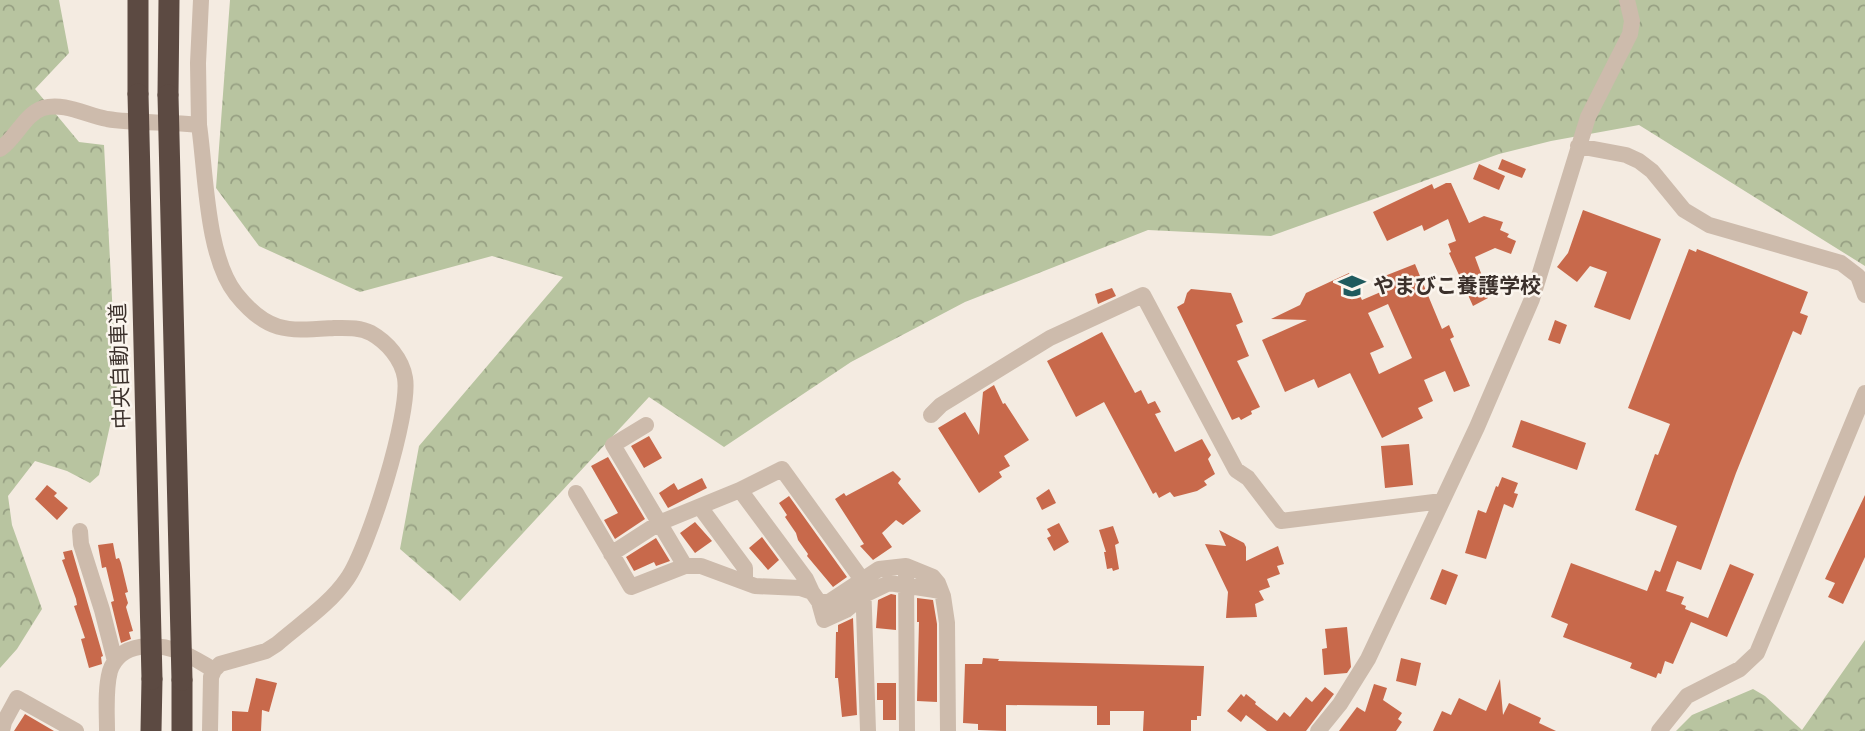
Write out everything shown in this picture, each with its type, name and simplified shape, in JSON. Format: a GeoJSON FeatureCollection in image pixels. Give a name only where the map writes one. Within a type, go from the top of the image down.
{"type":"FeatureCollection","features":[{"type":"Feature","properties":{"kind":"highway","name":"中央自動車道"},"geometry":{"type":"LineString","coordinates":[[138,0],[151,731]]}},
{"type":"Feature","properties":{"kind":"highway"},"geometry":{"type":"LineString","coordinates":[[169,0],[168,95],[182,731]]}},
{"type":"Feature","properties":{"kind":"street"},"geometry":{"type":"LineString","coordinates":[[201,0],[199,125],[216,248],[223,272],[236,293],[274,327],[291,331],[350,328],[370,333],[392,350],[405,375],[407,391],[394,448],[365,548],[346,582],[277,644],[266,651],[220,664],[214,670],[211,677],[210,731]]}},
{"type":"Feature","properties":{"kind":"street"},"geometry":{"type":"LineString","coordinates":[[1318,731],[1340,704],[1368,659],[1477,427],[1532,299],[1588,117],[1629,34],[1632,21],[1627,0]]}},
{"type":"Feature","properties":{"kind":"street"},"geometry":{"type":"LineString","coordinates":[[0,149],[12,140],[31,116],[42,109],[50,108],[70,108],[108,119],[199,125]]}},
{"type":"Feature","properties":{"kind":"street"},"geometry":{"type":"LineString","coordinates":[[1578,146],[1626,155],[1639,161],[1684,210],[1709,225],[1841,263],[1858,276],[1865,295]]}},
{"type":"Feature","properties":{"kind":"street"},"geometry":{"type":"LineString","coordinates":[[931,415],[941,405],[1050,338],[1143,295],[1236,470],[1248,478],[1281,521],[1442,501]]}},
{"type":"Feature","properties":{"kind":"street"},"geometry":{"type":"LineString","coordinates":[[1659,731],[1688,696],[1740,669],[1757,653],[1865,393]]}},
{"type":"Feature","properties":{"kind":"street"},"geometry":{"type":"LineString","coordinates":[[646,425],[613,445],[685,566]]}},
{"type":"Feature","properties":{"kind":"street"},"geometry":{"type":"LineString","coordinates":[[611,554],[659,523],[740,490],[782,469],[864,588],[868,731]]}},
{"type":"Feature","properties":{"kind":"street"},"geometry":{"type":"LineString","coordinates":[[740,490],[806,579],[815,597]]}},
{"type":"Feature","properties":{"kind":"street"},"geometry":{"type":"LineString","coordinates":[[576,492],[631,587],[685,566],[701,566],[755,586],[800,588],[829,601],[864,588],[888,583],[941,591]]}},
{"type":"Feature","properties":{"kind":"street"},"geometry":{"type":"LineString","coordinates":[[700,507],[745,568],[745,582]]}},
{"type":"Feature","properties":{"kind":"street"},"geometry":{"type":"LineString","coordinates":[[80,531],[81,544],[116,661]]}},
{"type":"Feature","properties":{"kind":"street"},"geometry":{"type":"LineString","coordinates":[[864,588],[879,569],[906,566],[933,577],[941,591],[947,623],[948,731]]}},
{"type":"Feature","properties":{"kind":"street"},"geometry":{"type":"LineString","coordinates":[[906,566],[907,731]]}},
{"type":"Feature","properties":{"kind":"street"},"geometry":{"type":"LineString","coordinates":[[107,731],[107,690],[111,670],[116,661],[139,645],[177,650],[214,670]]}},
{"type":"Feature","properties":{"kind":"street"},"geometry":{"type":"LineString","coordinates":[[2,731],[17,698],[69,729]]}},
{"type":"Feature","properties":{"kind":"green space"},"geometry":{"type":"Polygon","coordinates":[[[0,0],[59,0],[69,53],[35,89],[79,142],[104,145],[117,394],[99,475],[90,483],[67,471],[35,461],[8,496],[12,525],[42,609],[17,649],[0,668],[0,0]]]}},
{"type":"Feature","properties":{"kind":"green space"},"geometry":{"type":"Polygon","coordinates":[[[230,0],[1865,0],[1865,266],[1639,125],[1551,141],[1499,154],[1271,236],[1148,230],[965,302],[851,362],[724,447],[649,397],[460,601],[400,549],[419,446],[563,277],[492,256],[360,292],[259,246],[216,188],[230,0]]]}},
{"type":"Feature","properties":{"kind":"green space"},"geometry":{"type":"Polygon","coordinates":[[[1865,640],[1865,731],[1676,731],[1692,715],[1753,689],[1765,696],[1802,730],[1865,640]]]}},
{"type":"Feature","properties":{"kind":"building"},"geometry":{"type":"Polygon","coordinates":[[[1502,159],[1526,169],[1522,178],[1498,169],[1502,159]]]}},
{"type":"Feature","properties":{"kind":"building"},"geometry":{"type":"Polygon","coordinates":[[[1479,164],[1505,176],[1499,190],[1473,179],[1479,164]]]}},
{"type":"Feature","properties":{"kind":"building"},"geometry":{"type":"Polygon","coordinates":[[[1451,183],[1469,223],[1484,216],[1503,222],[1500,230],[1516,241],[1511,254],[1495,248],[1475,257],[1488,298],[1473,306],[1449,253],[1448,244],[1456,241],[1448,219],[1424,231],[1422,225],[1387,241],[1373,212],[1432,184],[1434,189],[1451,183]]]}},
{"type":"Feature","properties":{"kind":"building"},"geometry":{"type":"Polygon","coordinates":[[[1583,210],[1661,239],[1630,320],[1594,307],[1607,272],[1590,266],[1577,282],[1557,267],[1568,253],[1583,210]]]}},
{"type":"Feature","properties":{"kind":"building"},"geometry":{"type":"Polygon","coordinates":[[[1689,249],[1696,252],[1697,249],[1808,292],[1800,313],[1808,316],[1801,335],[1793,331],[1736,473],[1701,570],[1677,561],[1666,591],[1684,597],[1681,604],[1686,606],[1685,609],[1708,618],[1730,564],[1754,574],[1727,637],[1691,622],[1673,664],[1665,661],[1661,674],[1658,673],[1656,678],[1630,668],[1632,663],[1563,637],[1568,624],[1551,617],[1571,563],[1647,591],[1655,570],[1660,572],[1677,526],[1635,510],[1655,454],[1658,455],[1670,424],[1628,408],[1689,249]]]}},
{"type":"Feature","properties":{"kind":"building"},"geometry":{"type":"Polygon","coordinates":[[[1415,264],[1442,329],[1449,325],[1454,337],[1450,339],[1470,386],[1454,392],[1445,371],[1424,380],[1433,401],[1418,408],[1423,418],[1382,438],[1350,373],[1318,388],[1314,379],[1285,392],[1262,340],[1307,320],[1271,319],[1300,305],[1306,293],[1349,273],[1362,300],[1383,291],[1377,279],[1415,264]],[[1388,304],[1368,313],[1384,347],[1370,353],[1379,374],[1412,358],[1388,304]]]}},
{"type":"Feature","properties":{"kind":"building"},"geometry":{"type":"Polygon","coordinates":[[[1112,288],[1116,296],[1098,304],[1095,294],[1112,288]]]}},
{"type":"Feature","properties":{"kind":"building"},"geometry":{"type":"Polygon","coordinates":[[[1191,289],[1231,293],[1243,322],[1236,325],[1249,356],[1237,361],[1260,407],[1241,420],[1239,417],[1232,420],[1177,307],[1184,303],[1191,289]]]}},
{"type":"Feature","properties":{"kind":"building"},"geometry":{"type":"Polygon","coordinates":[[[1555,320],[1567,325],[1560,344],[1548,340],[1555,320]]]}},
{"type":"Feature","properties":{"kind":"building"},"geometry":{"type":"Polygon","coordinates":[[[1102,332],[1135,393],[1141,390],[1148,404],[1155,401],[1161,412],[1155,414],[1175,452],[1202,439],[1211,455],[1208,459],[1215,474],[1204,481],[1207,485],[1197,491],[1174,497],[1170,492],[1159,498],[1156,492],[1153,494],[1104,402],[1076,417],[1047,361],[1102,332]]]}},
{"type":"Feature","properties":{"kind":"building"},"geometry":{"type":"Polygon","coordinates":[[[994,385],[1003,404],[1005,403],[1029,440],[1004,456],[1010,466],[999,472],[1002,477],[979,493],[938,428],[965,412],[979,435],[983,392],[994,385]]]}},
{"type":"Feature","properties":{"kind":"building"},"geometry":{"type":"Polygon","coordinates":[[[1521,420],[1586,443],[1577,470],[1512,447],[1521,420]]]}},
{"type":"Feature","properties":{"kind":"building"},"geometry":{"type":"Polygon","coordinates":[[[649,436],[662,458],[644,468],[631,446],[649,436]]]}},
{"type":"Feature","properties":{"kind":"building"},"geometry":{"type":"Polygon","coordinates":[[[1409,444],[1413,485],[1385,488],[1381,446],[1409,444]]]}},
{"type":"Feature","properties":{"kind":"building"},"geometry":{"type":"Polygon","coordinates":[[[608,457],[645,519],[615,539],[604,520],[618,513],[591,466],[608,457]]]}},
{"type":"Feature","properties":{"kind":"building"},"geometry":{"type":"Polygon","coordinates":[[[893,471],[901,479],[898,483],[921,511],[903,525],[896,520],[882,533],[892,547],[873,560],[860,546],[864,544],[835,499],[893,471]]]}},
{"type":"Feature","properties":{"kind":"building"},"geometry":{"type":"Polygon","coordinates":[[[1502,477],[1518,483],[1514,493],[1518,494],[1513,508],[1504,504],[1486,559],[1465,553],[1478,510],[1486,513],[1502,477]]]}},
{"type":"Feature","properties":{"kind":"building"},"geometry":{"type":"Polygon","coordinates":[[[702,478],[707,488],[668,508],[659,493],[674,483],[678,490],[702,478]]]}},
{"type":"Feature","properties":{"kind":"building"},"geometry":{"type":"Polygon","coordinates":[[[47,485],[57,493],[54,496],[68,508],[57,520],[35,499],[47,485]]]}},
{"type":"Feature","properties":{"kind":"building"},"geometry":{"type":"Polygon","coordinates":[[[1049,489],[1056,503],[1042,510],[1036,498],[1049,489]]]}},
{"type":"Feature","properties":{"kind":"building"},"geometry":{"type":"Polygon","coordinates":[[[1865,495],[1865,557],[1843,604],[1828,597],[1835,583],[1825,579],[1865,495]]]}},
{"type":"Feature","properties":{"kind":"building"},"geometry":{"type":"Polygon","coordinates":[[[789,496],[847,577],[833,587],[807,556],[785,517],[787,515],[779,503],[789,496]]]}},
{"type":"Feature","properties":{"kind":"building"},"geometry":{"type":"Polygon","coordinates":[[[695,522],[712,541],[695,553],[680,533],[695,522]]]}},
{"type":"Feature","properties":{"kind":"building"},"geometry":{"type":"Polygon","coordinates":[[[1059,523],[1069,542],[1054,551],[1047,538],[1051,536],[1047,529],[1059,523]]]}},
{"type":"Feature","properties":{"kind":"building"},"geometry":{"type":"Polygon","coordinates":[[[1113,526],[1119,543],[1115,545],[1119,569],[1113,571],[1112,568],[1107,569],[1106,552],[1099,530],[1113,526]]]}},
{"type":"Feature","properties":{"kind":"building"},"geometry":{"type":"Polygon","coordinates":[[[1219,530],[1244,543],[1246,561],[1278,546],[1284,564],[1277,566],[1280,574],[1267,579],[1270,587],[1259,591],[1264,600],[1255,604],[1257,617],[1226,618],[1228,592],[1205,544],[1226,546],[1219,530]]]}},
{"type":"Feature","properties":{"kind":"building"},"geometry":{"type":"Polygon","coordinates":[[[762,537],[779,560],[768,570],[749,548],[762,537]]]}},
{"type":"Feature","properties":{"kind":"building"},"geometry":{"type":"Polygon","coordinates":[[[656,538],[670,561],[656,566],[654,562],[634,571],[626,557],[656,538]]]}},
{"type":"Feature","properties":{"kind":"building"},"geometry":{"type":"Polygon","coordinates":[[[113,543],[128,592],[125,593],[128,603],[126,607],[133,631],[129,632],[131,639],[121,643],[111,602],[114,601],[106,567],[102,568],[98,545],[113,543]]]}},
{"type":"Feature","properties":{"kind":"building"},"geometry":{"type":"Polygon","coordinates":[[[72,550],[103,656],[102,664],[89,668],[81,639],[85,638],[74,606],[77,605],[76,599],[62,560],[65,559],[63,552],[72,550]]]}},
{"type":"Feature","properties":{"kind":"building"},"geometry":{"type":"Polygon","coordinates":[[[1442,569],[1458,575],[1446,605],[1430,599],[1442,569]]]}},
{"type":"Feature","properties":{"kind":"building"},"geometry":{"type":"Polygon","coordinates":[[[891,594],[896,595],[896,630],[876,628],[878,600],[891,594]]]}},
{"type":"Feature","properties":{"kind":"building"},"geometry":{"type":"Polygon","coordinates":[[[917,598],[933,600],[937,624],[937,702],[917,701],[917,598]]]}},
{"type":"Feature","properties":{"kind":"building"},"geometry":{"type":"Polygon","coordinates":[[[853,618],[857,715],[842,717],[838,678],[835,678],[836,632],[838,625],[853,618]]]}},
{"type":"Feature","properties":{"kind":"building"},"geometry":{"type":"Polygon","coordinates":[[[1347,627],[1351,667],[1347,673],[1324,675],[1322,649],[1327,648],[1325,629],[1347,627]]]}},
{"type":"Feature","properties":{"kind":"building"},"geometry":{"type":"Polygon","coordinates":[[[983,658],[999,659],[998,661],[1204,666],[1201,716],[1197,716],[1197,720],[1191,720],[1191,731],[1143,731],[1144,711],[1110,711],[1110,725],[1097,725],[1097,706],[1006,705],[1006,731],[978,730],[978,724],[963,723],[965,664],[982,664],[983,658]]]}},
{"type":"Feature","properties":{"kind":"building"},"geometry":{"type":"Polygon","coordinates":[[[1401,658],[1421,663],[1416,686],[1396,681],[1401,658]]]}},
{"type":"Feature","properties":{"kind":"building"},"geometry":{"type":"Polygon","coordinates":[[[256,678],[277,683],[269,712],[262,710],[261,731],[232,731],[232,711],[248,712],[256,678]]]}},
{"type":"Feature","properties":{"kind":"building"},"geometry":{"type":"Polygon","coordinates":[[[1500,679],[1503,715],[1509,703],[1541,718],[1539,723],[1556,731],[1433,731],[1442,711],[1451,715],[1459,698],[1486,711],[1500,679]]]}},
{"type":"Feature","properties":{"kind":"building"},"geometry":{"type":"Polygon","coordinates":[[[877,683],[896,683],[896,720],[883,720],[883,700],[877,700],[877,683]]]}},
{"type":"Feature","properties":{"kind":"building"},"geometry":{"type":"Polygon","coordinates":[[[1374,684],[1387,688],[1383,700],[1402,713],[1398,719],[1402,722],[1396,731],[1339,731],[1357,707],[1365,712],[1374,684]]]}},
{"type":"Feature","properties":{"kind":"building"},"geometry":{"type":"Polygon","coordinates":[[[1325,687],[1334,694],[1306,731],[1267,731],[1246,715],[1241,722],[1227,711],[1241,694],[1244,697],[1246,694],[1277,721],[1284,712],[1290,717],[1306,697],[1312,702],[1325,687]]]}},
{"type":"Feature","properties":{"kind":"building"},"geometry":{"type":"Polygon","coordinates":[[[25,714],[54,731],[14,731],[25,714]]]}},
{"type":"Feature","properties":{"kind":"place","name":"やまびこ養護学校"},"geometry":{"type":"Point","coordinates":[1352,286]}}]}
